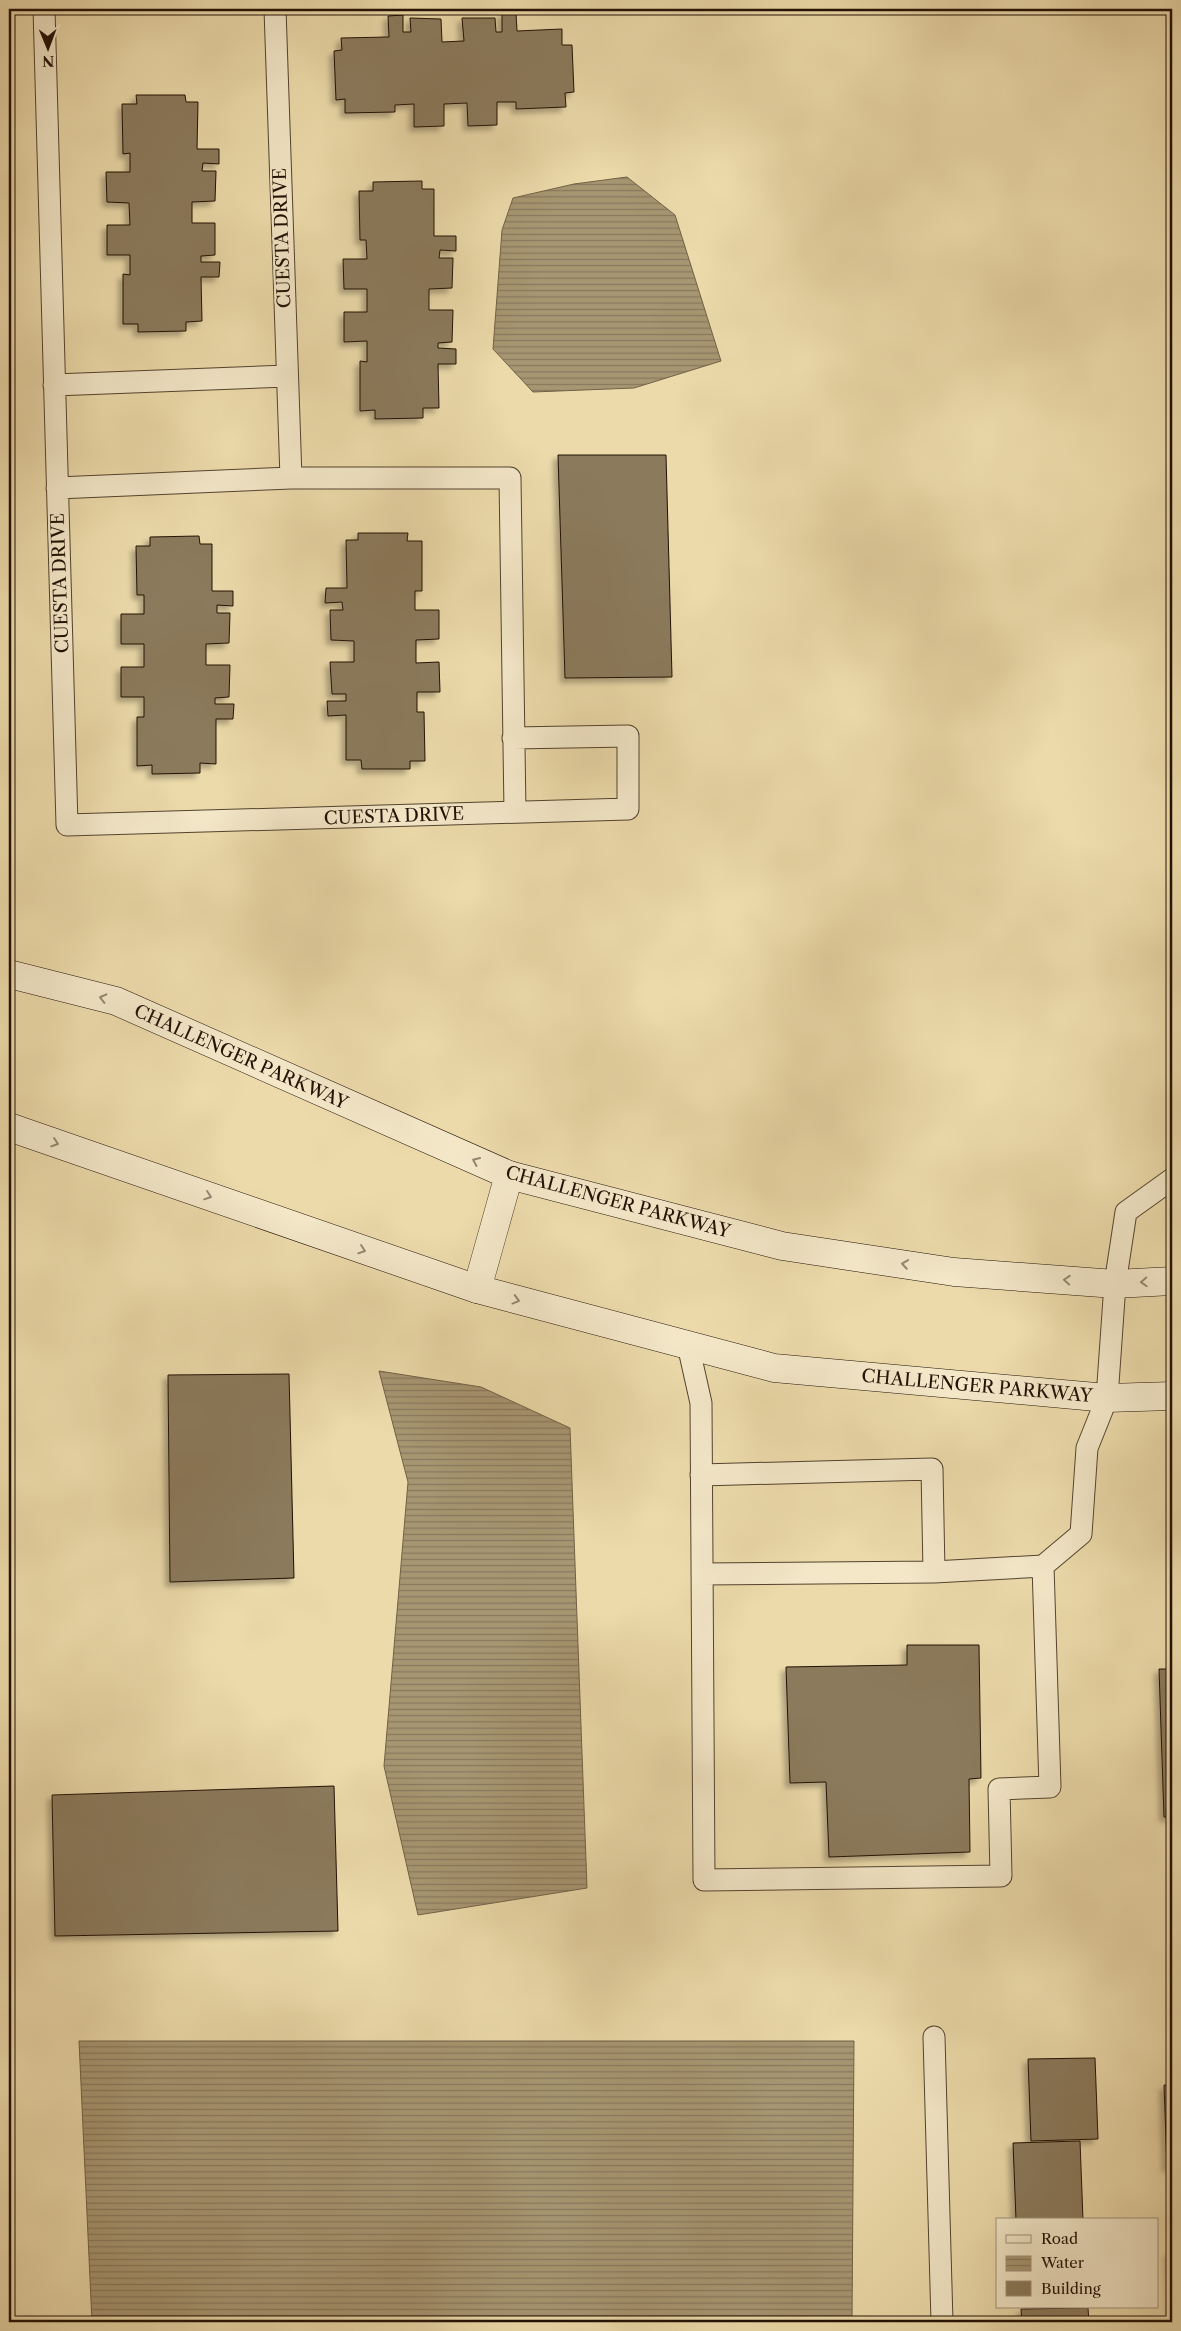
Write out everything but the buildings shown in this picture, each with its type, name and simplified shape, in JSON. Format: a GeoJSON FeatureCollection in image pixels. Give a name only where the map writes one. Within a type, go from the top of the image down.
{"type":"FeatureCollection","features":[{"type":"Feature","properties":{"kind":"main road","name":"CHALLENGER PARKWAY"},"geometry":{"type":"LineString","coordinates":[[9,974],[116,1001],[509,1175],[782,1246],[954,1272],[1115,1284],[1172,1281]]}},
{"type":"Feature","properties":{"kind":"main road","name":"CHALLENGER PARKWAY"},"geometry":{"type":"LineString","coordinates":[[9,1127],[477,1290],[774,1368],[1107,1398],[1172,1396]]}},
{"type":"Feature","properties":{"kind":"main road"},"geometry":{"type":"LineString","coordinates":[[477,1290],[509,1175]]}},
{"type":"Feature","properties":{"kind":"lane","name":"CUESTA DRIVE"},"geometry":{"type":"LineString","coordinates":[[44,9],[67,825],[515,812]]}},
{"type":"Feature","properties":{"kind":"lane","name":"CUESTA DRIVE"},"geometry":{"type":"LineString","coordinates":[[275,9],[291,478]]}},
{"type":"Feature","properties":{"kind":"lane"},"geometry":{"type":"LineString","coordinates":[[54,385],[287,376]]}},
{"type":"Feature","properties":{"kind":"lane"},"geometry":{"type":"LineString","coordinates":[[57,488],[291,478],[510,478],[513,738],[515,812],[628,809],[628,736],[513,738]]}},
{"type":"Feature","properties":{"kind":"lane"},"geometry":{"type":"LineString","coordinates":[[703,1574],[934,1572],[1043,1566],[1082,1534],[1087,1448],[1107,1398],[1115,1284],[1126,1212],[1172,1179]]}},
{"type":"Feature","properties":{"kind":"lane"},"geometry":{"type":"LineString","coordinates":[[688,1345],[701,1402],[704,1880],[1001,1876],[999,1789],[1050,1787],[1043,1566]]}},
{"type":"Feature","properties":{"kind":"lane"},"geometry":{"type":"LineString","coordinates":[[700,1475],[932,1470],[934,1572]]}},
{"type":"Feature","properties":{"kind":"lane"},"geometry":{"type":"LineString","coordinates":[[934,2037],[942,2322]]}},
{"type":"Feature","properties":{"kind":"water"},"geometry":{"type":"Polygon","coordinates":[[[627,177],[675,215],[721,361],[634,388],[533,392],[493,349],[502,230],[513,198],[574,184],[627,177]]]}},
{"type":"Feature","properties":{"kind":"water"},"geometry":{"type":"Polygon","coordinates":[[[379,1371],[481,1387],[570,1428],[587,1888],[418,1915],[384,1766],[408,1482],[379,1371]]]}},
{"type":"Feature","properties":{"kind":"water"},"geometry":{"type":"Polygon","coordinates":[[[79,2041],[854,2041],[852,2322],[92,2322],[79,2041]]]}}]}
